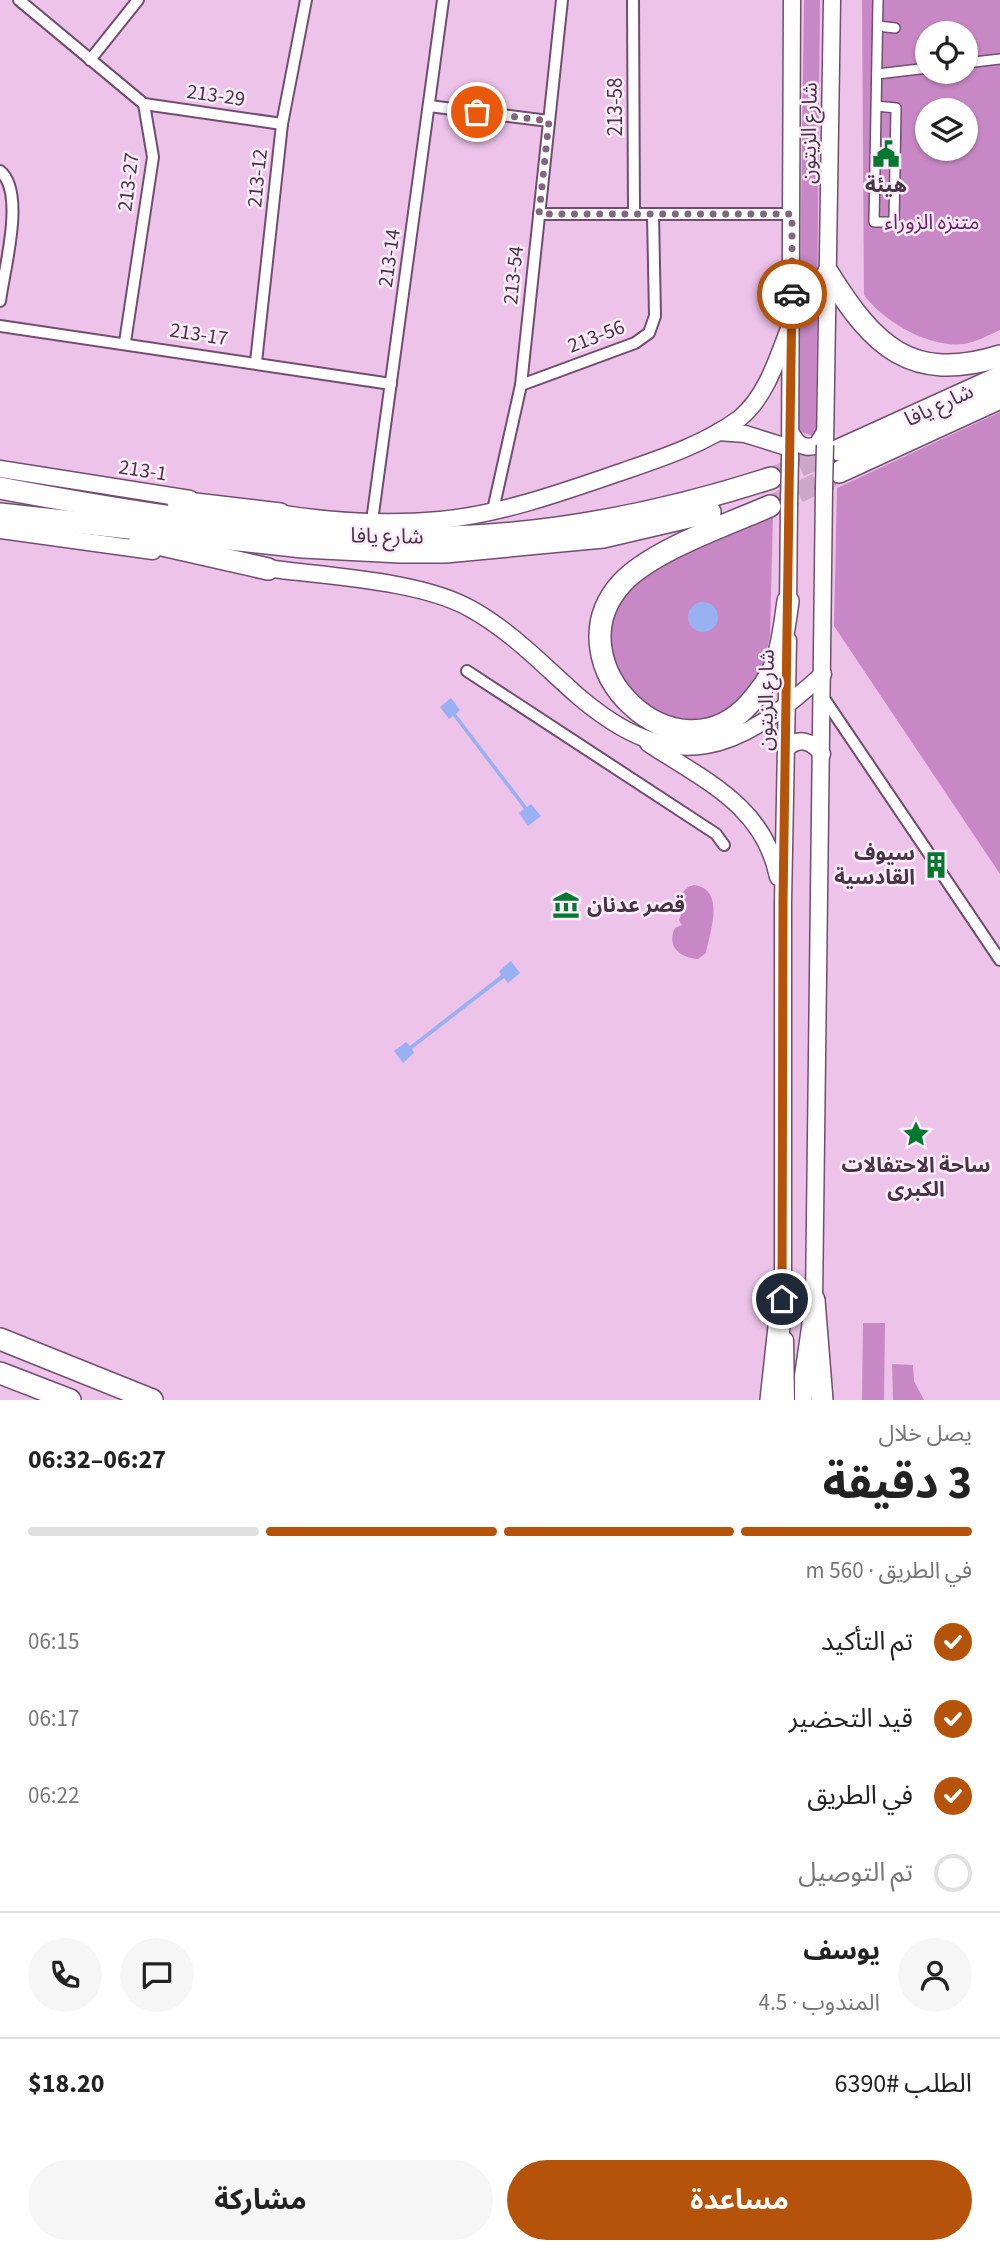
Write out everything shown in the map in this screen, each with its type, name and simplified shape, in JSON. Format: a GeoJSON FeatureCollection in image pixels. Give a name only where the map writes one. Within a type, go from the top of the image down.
{"type":"FeatureCollection","features":[{"type":"Feature","properties":{"kind":"highway"},"geometry":{"type":"LineString","coordinates":[[828,273],[860,320],[877,339],[899,355],[923,363],[945,364],[1000,356]]}},
{"type":"Feature","properties":{"kind":"highway","name":"شارع يافا"},"geometry":{"type":"LineString","coordinates":[[836,457],[1000,377]]}},
{"type":"Feature","properties":{"kind":"highway","name":"شارع يافا"},"geometry":{"type":"LineString","coordinates":[[836,457],[1000,398]]}},
{"type":"Feature","properties":{"kind":"highway"},"geometry":{"type":"LineString","coordinates":[[0,482],[280,514]]}},
{"type":"Feature","properties":{"kind":"highway","name":"شارع يافا"},"geometry":{"type":"LineString","coordinates":[[0,488],[236,525],[408,538],[505,533],[775,495]]}},
{"type":"Feature","properties":{"kind":"highway"},"geometry":{"type":"LineString","coordinates":[[775,495],[661,555],[622,582],[606,602],[599,627],[605,667],[625,699],[642,715],[663,727],[684,731],[721,725],[741,713],[763,688],[775,665],[788,601]]}},
{"type":"Feature","properties":{"kind":"highway","name":"شارع يافا"},"geometry":{"type":"LineString","coordinates":[[0,515],[303,547],[445,552],[603,537],[775,495]]}},
{"type":"Feature","properties":{"kind":"highway"},"geometry":{"type":"LineString","coordinates":[[0,515],[141,541],[268,569]]}},
{"type":"Feature","properties":{"kind":"highway"},"geometry":{"type":"LineString","coordinates":[[771,1400],[782,1299]]}},
{"type":"Feature","properties":{"kind":"highway"},"geometry":{"type":"LineString","coordinates":[[814,1300],[822,1400]]}},
{"type":"Feature","properties":{"kind":"highway"},"geometry":{"type":"LineString","coordinates":[[0,1339],[152,1400]]}},
{"type":"Feature","properties":{"kind":"highway"},"geometry":{"type":"LineString","coordinates":[[0,1373],[69,1400]]}},
{"type":"Feature","properties":{"kind":"main road","name":"شارع الزيتون"},"geometry":{"type":"LineString","coordinates":[[786,1400],[782,1299],[783,902],[788,601],[775,495],[790,446],[792,0]]}},
{"type":"Feature","properties":{"kind":"main road","name":"شارع الزيتون"},"geometry":{"type":"LineString","coordinates":[[803,1400],[803,1376],[814,1300],[824,489],[836,457],[828,273],[832,0]]}},
{"type":"Feature","properties":{"kind":"main road","name":"213-1"},"geometry":{"type":"LineString","coordinates":[[0,469],[280,514],[372,521],[441,520],[493,510],[660,459],[718,432],[740,417],[755,402],[768,379],[792,321]]}},
{"type":"Feature","properties":{"kind":"main road"},"geometry":{"type":"LineString","coordinates":[[718,432],[745,434],[790,446],[817,445],[836,457]]}},
{"type":"Feature","properties":{"kind":"main road"},"geometry":{"type":"LineString","coordinates":[[0,530],[412,590],[470,608],[511,636],[581,698],[724,790],[748,811],[763,834],[776,865],[783,902]]}},
{"type":"Feature","properties":{"kind":"main road"},"geometry":{"type":"LineString","coordinates":[[637,736],[680,747],[722,743],[760,726],[787,707],[823,674]]}},
{"type":"Feature","properties":{"kind":"main road"},"geometry":{"type":"LineString","coordinates":[[786,749],[796,742],[807,742],[822,754]]}},
{"type":"Feature","properties":{"kind":"main road"},"geometry":{"type":"LineString","coordinates":[[783,1325],[788,1340],[796,1347],[804,1341],[811,1322]]}},
{"type":"Feature","properties":{"kind":"street"},"geometry":{"type":"LineString","coordinates":[[19,0],[144,104]]}},
{"type":"Feature","properties":{"kind":"street"},"geometry":{"type":"LineString","coordinates":[[90,60],[138,0]]}},
{"type":"Feature","properties":{"kind":"street","name":"213-12"},"geometry":{"type":"LineString","coordinates":[[256,362],[282,124],[306,0]]}},
{"type":"Feature","properties":{"kind":"street","name":"213-14"},"geometry":{"type":"LineString","coordinates":[[372,521],[443,0]]}},
{"type":"Feature","properties":{"kind":"street","name":"213-54"},"geometry":{"type":"LineString","coordinates":[[493,510],[521,385],[562,0]]}},
{"type":"Feature","properties":{"kind":"street","name":"213-58"},"geometry":{"type":"LineString","coordinates":[[633,0],[634,214]]}},
{"type":"Feature","properties":{"kind":"street"},"geometry":{"type":"LineString","coordinates":[[876,106],[896,108],[894,222],[874,222],[876,106],[878,26],[878,0]]}},
{"type":"Feature","properties":{"kind":"street"},"geometry":{"type":"LineString","coordinates":[[878,26],[895,27]]}},
{"type":"Feature","properties":{"kind":"street"},"geometry":{"type":"LineString","coordinates":[[978,62],[1000,59]]}},
{"type":"Feature","properties":{"kind":"street"},"geometry":{"type":"LineString","coordinates":[[877,74],[915,70]]}},
{"type":"Feature","properties":{"kind":"street","name":"213-29"},"geometry":{"type":"LineString","coordinates":[[144,104],[282,124]]}},
{"type":"Feature","properties":{"kind":"street","name":"213-27"},"geometry":{"type":"LineString","coordinates":[[125,342],[153,157],[144,104]]}},
{"type":"Feature","properties":{"kind":"street"},"geometry":{"type":"LineString","coordinates":[[429,106],[549,121]]}},
{"type":"Feature","properties":{"kind":"street"},"geometry":{"type":"LineString","coordinates":[[0,171],[6,176],[14,204],[0,301]]}},
{"type":"Feature","properties":{"kind":"street"},"geometry":{"type":"LineString","coordinates":[[539,214],[792,214]]}},
{"type":"Feature","properties":{"kind":"street","name":"213-56"},"geometry":{"type":"LineString","coordinates":[[521,385],[635,343],[649,333],[655,316],[653,214]]}},
{"type":"Feature","properties":{"kind":"street","name":"213-17"},"geometry":{"type":"LineString","coordinates":[[0,326],[125,342],[391,384]]}},
{"type":"Feature","properties":{"kind":"street"},"geometry":{"type":"LineString","coordinates":[[467,671],[716,834],[724,845]]}},
{"type":"Feature","properties":{"kind":"street"},"geometry":{"type":"LineString","coordinates":[[823,697],[1000,960]]}},
{"type":"Feature","properties":{"kind":"green space"},"geometry":{"type":"Polygon","coordinates":[[[804,0],[820,0],[816,433],[813,436],[798,431],[804,0]]]}},
{"type":"Feature","properties":{"kind":"green space","name":"متنزه الزوراء"},"geometry":{"type":"Polygon","coordinates":[[[862,0],[1000,0],[1000,330],[964,344],[936,342],[908,331],[864,295],[862,0]]]}},
{"type":"Feature","properties":{"kind":"green space"},"geometry":{"type":"Polygon","coordinates":[[[1000,412],[1000,874],[834,626],[837,488],[1000,412]]]}},
{"type":"Feature","properties":{"kind":"green space"},"geometry":{"type":"Polygon","coordinates":[[[773,515],[770,635],[765,661],[758,677],[748,692],[724,713],[693,722],[659,715],[633,696],[609,652],[610,621],[629,587],[656,566],[773,515]]]}},
{"type":"Feature","properties":{"kind":"green space"},"geometry":{"type":"Polygon","coordinates":[[[694,885],[704,888],[713,903],[706,953],[698,959],[680,953],[672,940],[675,928],[682,925],[679,920],[682,912],[673,902],[688,887],[694,885]]]}},
{"type":"Feature","properties":{"kind":"green space"},"geometry":{"type":"Polygon","coordinates":[[[863,1323],[885,1323],[884,1400],[862,1400],[863,1323]]]}},
{"type":"Feature","properties":{"kind":"green space"},"geometry":{"type":"Polygon","coordinates":[[[892,1364],[913,1365],[914,1381],[924,1400],[893,1400],[892,1364]]]}},
{"type":"Feature","properties":{"kind":"water"},"geometry":{"type":"Polygon","coordinates":[[[703,602],[714,606],[718,617],[714,628],[703,632],[692,628],[688,617],[692,606],[703,602]]]}},
{"type":"Feature","properties":{"kind":"water"},"geometry":{"type":"Polygon","coordinates":[[[451,698],[460,710],[456,714],[527,807],[531,804],[541,816],[528,826],[519,813],[524,809],[453,716],[449,719],[440,707],[451,698]]]}},
{"type":"Feature","properties":{"kind":"water"},"geometry":{"type":"Polygon","coordinates":[[[511,961],[520,973],[508,983],[504,978],[412,1049],[414,1053],[403,1063],[394,1051],[406,1042],[410,1046],[501,975],[499,971],[511,961]]]}},
{"type":"Feature","properties":{"kind":"tunnel"},"geometry":{"type":"LineString","coordinates":[[771,478],[839,450]]}},
{"type":"Feature","properties":{"kind":"tunnel"},"geometry":{"type":"LineString","coordinates":[[770,506],[839,473]]}},
{"type":"Feature","properties":{"kind":"way so far"},"geometry":{"type":"LineString","coordinates":[[477,112],[549,121],[539,214],[792,214],[792,294]]}},
{"type":"Feature","properties":{"kind":"place","name":"هيئة"},"geometry":{"type":"Point","coordinates":[886,154]}},
{"type":"Feature","properties":{"kind":"place","name":"سيوف القادسية"},"geometry":{"type":"Point","coordinates":[936,865]}},
{"type":"Feature","properties":{"kind":"place","name":"قصر عدنان"},"geometry":{"type":"Point","coordinates":[566,905]}},
{"type":"Feature","properties":{"kind":"place","name":"ساحة الاحتفالات الكبرى"},"geometry":{"type":"Point","coordinates":[916,1134]}},
{"type":"Feature","properties":{"kind":"route"},"geometry":{"type":"LineString","coordinates":[[782,1299],[783,902],[792,294]]}}]}
